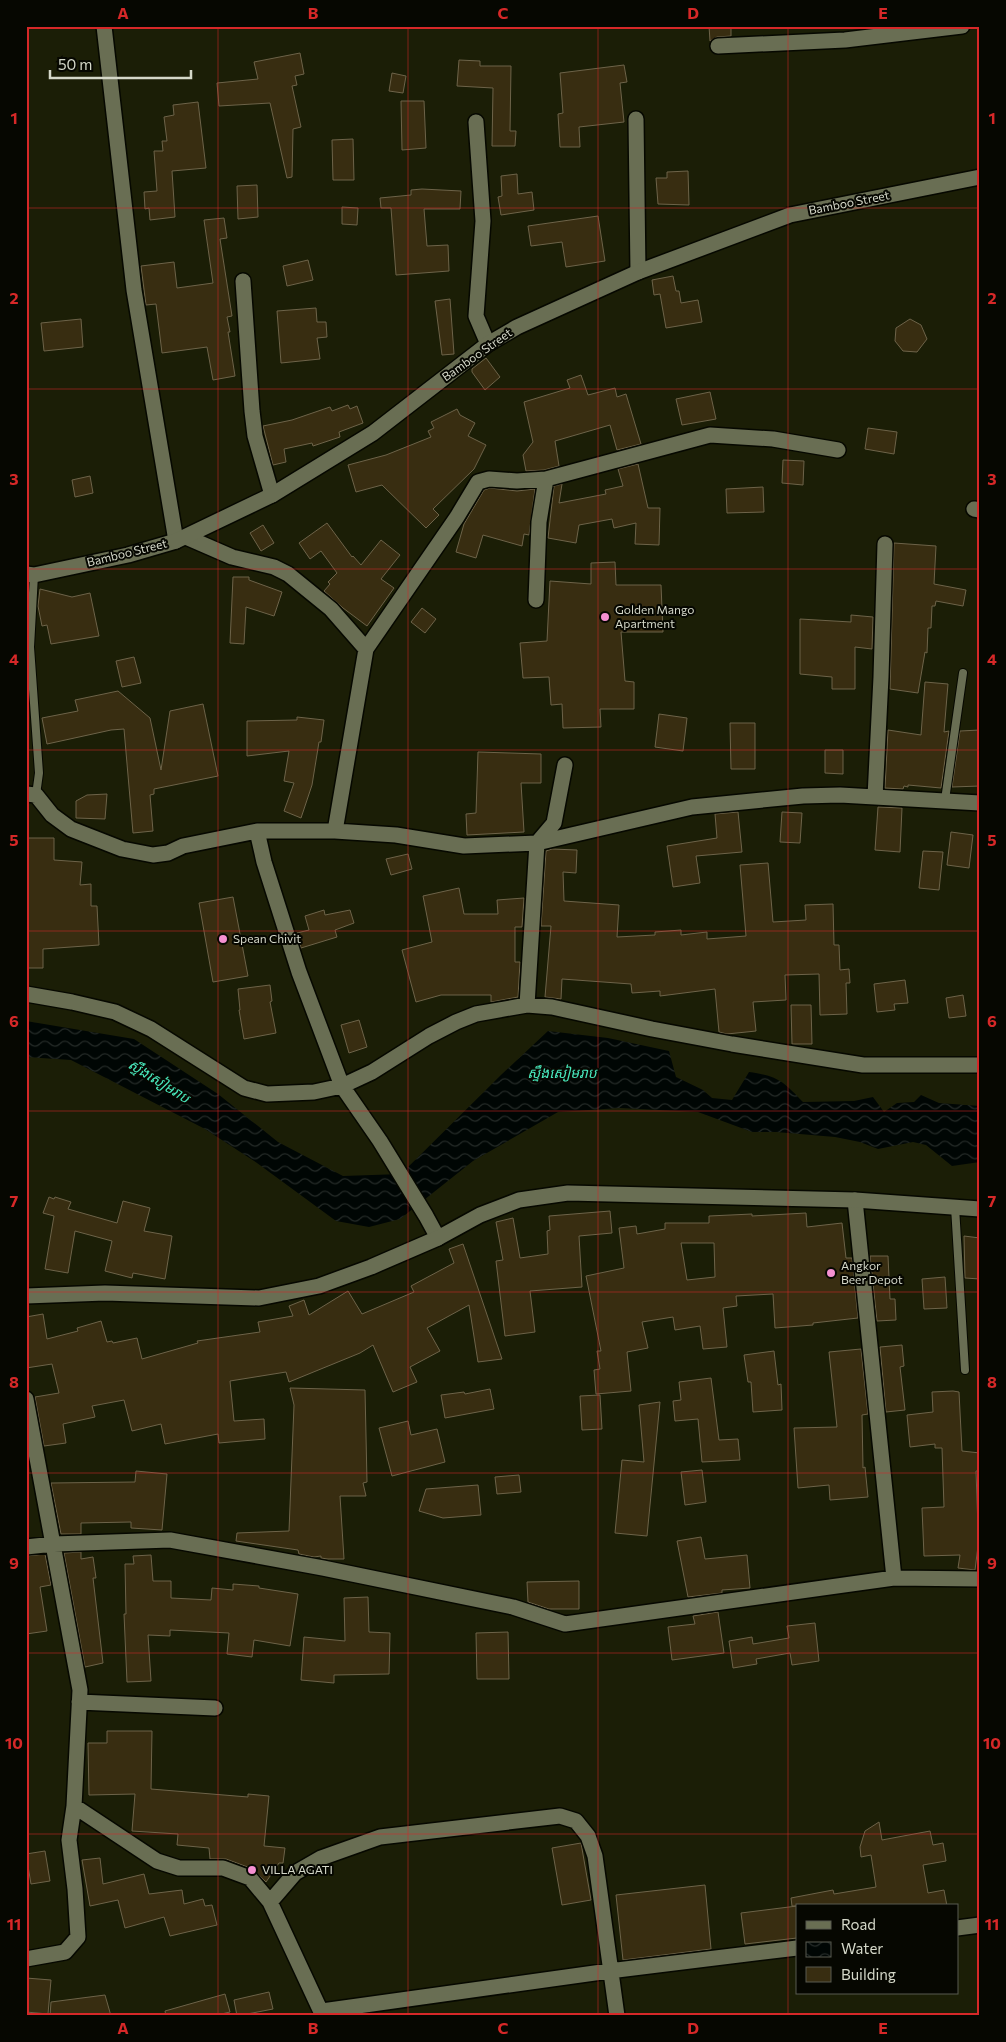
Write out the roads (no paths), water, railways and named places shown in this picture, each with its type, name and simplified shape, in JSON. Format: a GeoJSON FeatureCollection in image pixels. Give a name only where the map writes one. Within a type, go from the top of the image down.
{"type":"FeatureCollection","features":[{"type":"Feature","properties":{"kind":"street"},"geometry":{"type":"LineString","coordinates":[[104,26],[134,290],[181,539],[232,557],[274,567],[288,574],[331,609],[366,649]]}},
{"type":"Feature","properties":{"kind":"street"},"geometry":{"type":"LineString","coordinates":[[718,46],[845,40],[962,26]]}},
{"type":"Feature","properties":{"kind":"street"},"geometry":{"type":"LineString","coordinates":[[636,119],[638,272]]}},
{"type":"Feature","properties":{"kind":"street"},"geometry":{"type":"LineString","coordinates":[[476,122],[483,222],[476,316],[488,344]]}},
{"type":"Feature","properties":{"kind":"street","name":"Bamboo Street"},"geometry":{"type":"LineString","coordinates":[[30,574],[128,555],[181,539],[272,495],[373,433],[488,344],[517,327],[638,272],[790,215],[980,177]]}},
{"type":"Feature","properties":{"kind":"street"},"geometry":{"type":"LineString","coordinates":[[243,281],[255,436],[272,495]]}},
{"type":"Feature","properties":{"kind":"street"},"geometry":{"type":"LineString","coordinates":[[335,831],[366,649],[457,517],[478,482],[489,479],[517,481],[546,479],[710,435],[773,439],[838,450]]}},
{"type":"Feature","properties":{"kind":"street"},"geometry":{"type":"LineString","coordinates":[[536,600],[539,530],[546,479]]}},
{"type":"Feature","properties":{"kind":"street"},"geometry":{"type":"LineString","coordinates":[[875,797],[881,677],[884,544]]}},
{"type":"Feature","properties":{"kind":"street"},"geometry":{"type":"LineString","coordinates":[[527,1005],[537,843],[554,823],[565,765]]}},
{"type":"Feature","properties":{"kind":"street"},"geometry":{"type":"LineString","coordinates":[[31,794],[52,815],[71,828],[122,849],[153,854],[168,853],[183,846],[257,831],[335,831],[396,835],[464,846],[537,843],[692,807],[803,796],[840,795],[980,803]]}},
{"type":"Feature","properties":{"kind":"street"},"geometry":{"type":"LineString","coordinates":[[257,831],[264,862],[299,972],[342,1086],[380,1141],[438,1238]]}},
{"type":"Feature","properties":{"kind":"street"},"geometry":{"type":"LineString","coordinates":[[26,994],[115,1012],[150,1029],[244,1088],[267,1094],[314,1092],[342,1086],[372,1072],[429,1036],[456,1022],[476,1014],[527,1005],[552,1006],[652,1030],[751,1048],[863,1065],[980,1065]]}},
{"type":"Feature","properties":{"kind":"street"},"geometry":{"type":"LineString","coordinates":[[26,1296],[105,1293],[259,1298],[319,1286],[372,1267],[438,1238],[480,1215],[519,1200],[568,1193],[855,1200],[980,1209]]}},
{"type":"Feature","properties":{"kind":"street"},"geometry":{"type":"LineString","coordinates":[[855,1200],[894,1578]]}},
{"type":"Feature","properties":{"kind":"street"},"geometry":{"type":"LineString","coordinates":[[26,1398],[80,1690],[74,1806],[70,1840],[78,1937],[65,1952],[26,1959]]}},
{"type":"Feature","properties":{"kind":"street"},"geometry":{"type":"LineString","coordinates":[[26,1547],[54,1544],[170,1540],[323,1568],[513,1607],[565,1624],[894,1578],[980,1579]]}},
{"type":"Feature","properties":{"kind":"street"},"geometry":{"type":"LineString","coordinates":[[79,1702],[215,1708]]}},
{"type":"Feature","properties":{"kind":"street"},"geometry":{"type":"LineString","coordinates":[[74,1806],[157,1861],[179,1868],[223,1868],[250,1878],[270,1902],[323,2013],[610,1970],[796,1948]]}},
{"type":"Feature","properties":{"kind":"street"},"geometry":{"type":"LineString","coordinates":[[270,1902],[295,1873],[321,1858],[380,1837],[560,1816],[576,1820],[588,1836],[595,1856],[617,2016]]}},
{"type":"Feature","properties":{"kind":"street"},"geometry":{"type":"LineString","coordinates":[[958,1928],[980,1925]]}},
{"type":"Feature","properties":{"kind":"lane"},"geometry":{"type":"LineString","coordinates":[[30,574],[30,647],[39,773],[31,794]]}},
{"type":"Feature","properties":{"kind":"lane"},"geometry":{"type":"LineString","coordinates":[[945,800],[963,673]]}},
{"type":"Feature","properties":{"kind":"lane"},"geometry":{"type":"LineString","coordinates":[[955,1207],[965,1370]]}},
{"type":"Feature","properties":{"kind":"water","name":"ស្ទឹងសៀមរាប"},"geometry":{"type":"Polygon","coordinates":[[[26,1021],[134,1039],[218,1094],[278,1142],[343,1176],[401,1174],[548,1031],[608,1038],[669,1051],[676,1077],[703,1090],[712,1098],[732,1100],[749,1072],[774,1078],[790,1089],[803,1102],[854,1101],[873,1097],[884,1112],[897,1103],[914,1102],[921,1095],[939,1103],[980,1106],[980,1162],[952,1166],[926,1145],[913,1142],[878,1149],[860,1142],[835,1137],[752,1132],[698,1112],[620,1108],[558,1112],[473,1161],[400,1219],[369,1227],[336,1221],[257,1163],[205,1129],[71,1060],[26,1057],[26,1021]]]}},
{"type":"Feature","properties":{"kind":"place","name":"Golden Mango Apartment"},"geometry":{"type":"Point","coordinates":[605,617]}},
{"type":"Feature","properties":{"kind":"place","name":"Spean Chivit"},"geometry":{"type":"Point","coordinates":[223,939]}},
{"type":"Feature","properties":{"kind":"place","name":"Angkor Beer Depot"},"geometry":{"type":"Point","coordinates":[831,1273]}},
{"type":"Feature","properties":{"kind":"place","name":"VILLA AGATI"},"geometry":{"type":"Point","coordinates":[252,1870]}}]}
